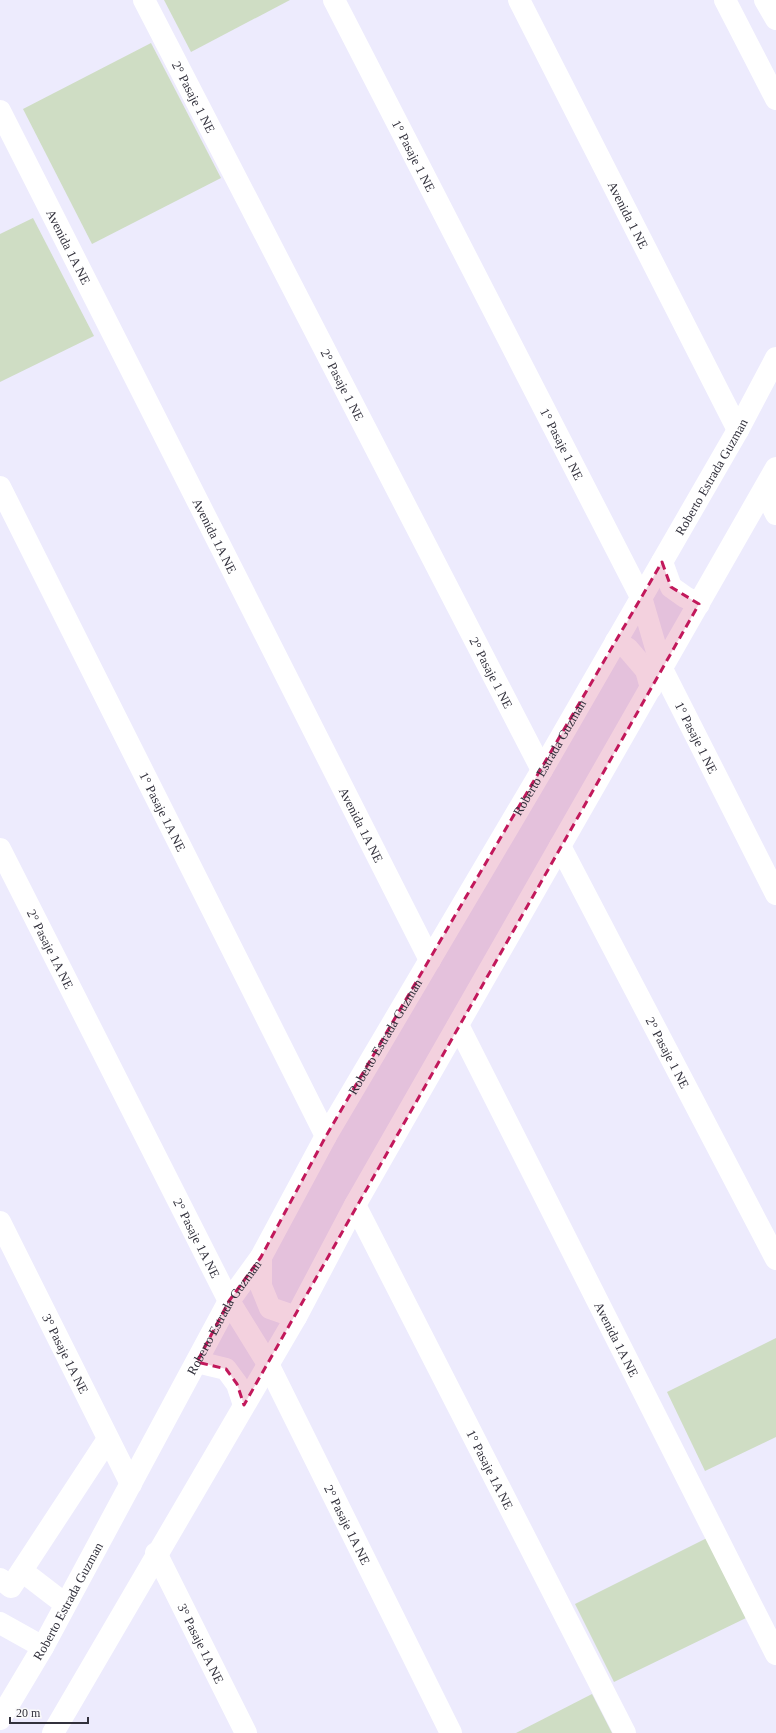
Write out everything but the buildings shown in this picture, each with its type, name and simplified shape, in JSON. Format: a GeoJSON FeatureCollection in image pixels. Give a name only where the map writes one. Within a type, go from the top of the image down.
{"type":"FeatureCollection","features":[{"type":"Feature","properties":{"kind":"main road","name":"2° Pasaje 1 NE"},"geometry":{"type":"LineString","coordinates":[[144,0],[542,770]]}},
{"type":"Feature","properties":{"kind":"main road","name":"1° Pasaje 1 NE"},"geometry":{"type":"LineString","coordinates":[[334,0],[641,597],[662,669],[776,894]]}},
{"type":"Feature","properties":{"kind":"main road","name":"Avenida 1 NE"},"geometry":{"type":"LineString","coordinates":[[518,0],[738,430]]}},
{"type":"Feature","properties":{"kind":"main road"},"geometry":{"type":"LineString","coordinates":[[725,0],[776,99]]}},
{"type":"Feature","properties":{"kind":"main road"},"geometry":{"type":"LineString","coordinates":[[765,0],[776,19]]}},
{"type":"Feature","properties":{"kind":"main road","name":"Avenida 1A NE"},"geometry":{"type":"LineString","coordinates":[[0,111],[430,960]]}},
{"type":"Feature","properties":{"kind":"main road","name":"Roberto Estrada Guzman"},"geometry":{"type":"LineString","coordinates":[[0,1718],[43,1647],[65,1604],[198,1362],[229,1301],[261,1257],[326,1136],[542,770],[738,430],[776,358]]}},
{"type":"Feature","properties":{"kind":"main road"},"geometry":{"type":"LineString","coordinates":[[58,1730],[156,1553],[296,1317],[355,1205],[776,468]]}},
{"type":"Feature","properties":{"kind":"main road","name":"1° Pasaje 1A NE"},"geometry":{"type":"LineString","coordinates":[[0,487],[326,1136]]}},
{"type":"Feature","properties":{"kind":"main road"},"geometry":{"type":"LineString","coordinates":[[764,490],[776,514]]}},
{"type":"Feature","properties":{"kind":"main road"},"geometry":{"type":"LineString","coordinates":[[662,562],[671,587],[685,597],[699,604]]}},
{"type":"Feature","properties":{"kind":"main road"},"geometry":{"type":"LineString","coordinates":[[616,641],[628,649],[646,670],[651,688]]}},
{"type":"Feature","properties":{"kind":"main road","name":"2° Pasaje 1 NE"},"geometry":{"type":"LineString","coordinates":[[560,846],[776,1259]]}},
{"type":"Feature","properties":{"kind":"main road","name":"2° Pasaje 1A NE"},"geometry":{"type":"LineString","coordinates":[[0,849],[229,1301],[268,1364],[451,1733]]}},
{"type":"Feature","properties":{"kind":"main road","name":"Avenida 1A NE"},"geometry":{"type":"LineString","coordinates":[[458,1025],[776,1654]]}},
{"type":"Feature","properties":{"kind":"main road","name":"1° Pasaje 1A NE"},"geometry":{"type":"LineString","coordinates":[[355,1205],[625,1733]]}},
{"type":"Feature","properties":{"kind":"main road","name":"3° Pasaje 1A NE"},"geometry":{"type":"LineString","coordinates":[[0,1222],[131,1484]]}},
{"type":"Feature","properties":{"kind":"main road"},"geometry":{"type":"LineString","coordinates":[[261,1257],[261,1286],[270,1308],[296,1317]]}},
{"type":"Feature","properties":{"kind":"main road"},"geometry":{"type":"LineString","coordinates":[[198,1362],[226,1369],[236,1384],[244,1405]]}},
{"type":"Feature","properties":{"kind":"main road"},"geometry":{"type":"LineString","coordinates":[[65,1604],[8,1585],[108,1439]]}},
{"type":"Feature","properties":{"kind":"main road","name":"3° Pasaje 1A NE"},"geometry":{"type":"LineString","coordinates":[[156,1553],[246,1733]]}},
{"type":"Feature","properties":{"kind":"main road"},"geometry":{"type":"LineString","coordinates":[[0,1623],[43,1647]]}},
{"type":"Feature","properties":{"kind":"highlighted area"},"geometry":{"type":"Polygon","coordinates":[[[662,562],[671,587],[699,604],[244,1405],[237,1384],[226,1369],[197,1362],[229,1301],[261,1257],[326,1136],[662,562]]]}},
{"type":"Feature","properties":{"kind":"green space"},"geometry":{"type":"Polygon","coordinates":[[[164,0],[290,0],[191,52],[164,0]]]}},
{"type":"Feature","properties":{"kind":"green space"},"geometry":{"type":"Polygon","coordinates":[[[151,43],[221,178],[92,244],[23,109],[151,43]]]}},
{"type":"Feature","properties":{"kind":"green space"},"geometry":{"type":"Polygon","coordinates":[[[33,218],[94,336],[0,382],[0,234],[33,218]]]}},
{"type":"Feature","properties":{"kind":"green space"},"geometry":{"type":"Polygon","coordinates":[[[776,1338],[776,1437],[705,1471],[667,1392],[776,1338]]]}},
{"type":"Feature","properties":{"kind":"green space"},"geometry":{"type":"Polygon","coordinates":[[[707,1538],[746,1618],[614,1682],[575,1604],[707,1538]]]}},
{"type":"Feature","properties":{"kind":"green space"},"geometry":{"type":"Polygon","coordinates":[[[592,1694],[612,1733],[516,1733],[592,1694]]]}}]}
